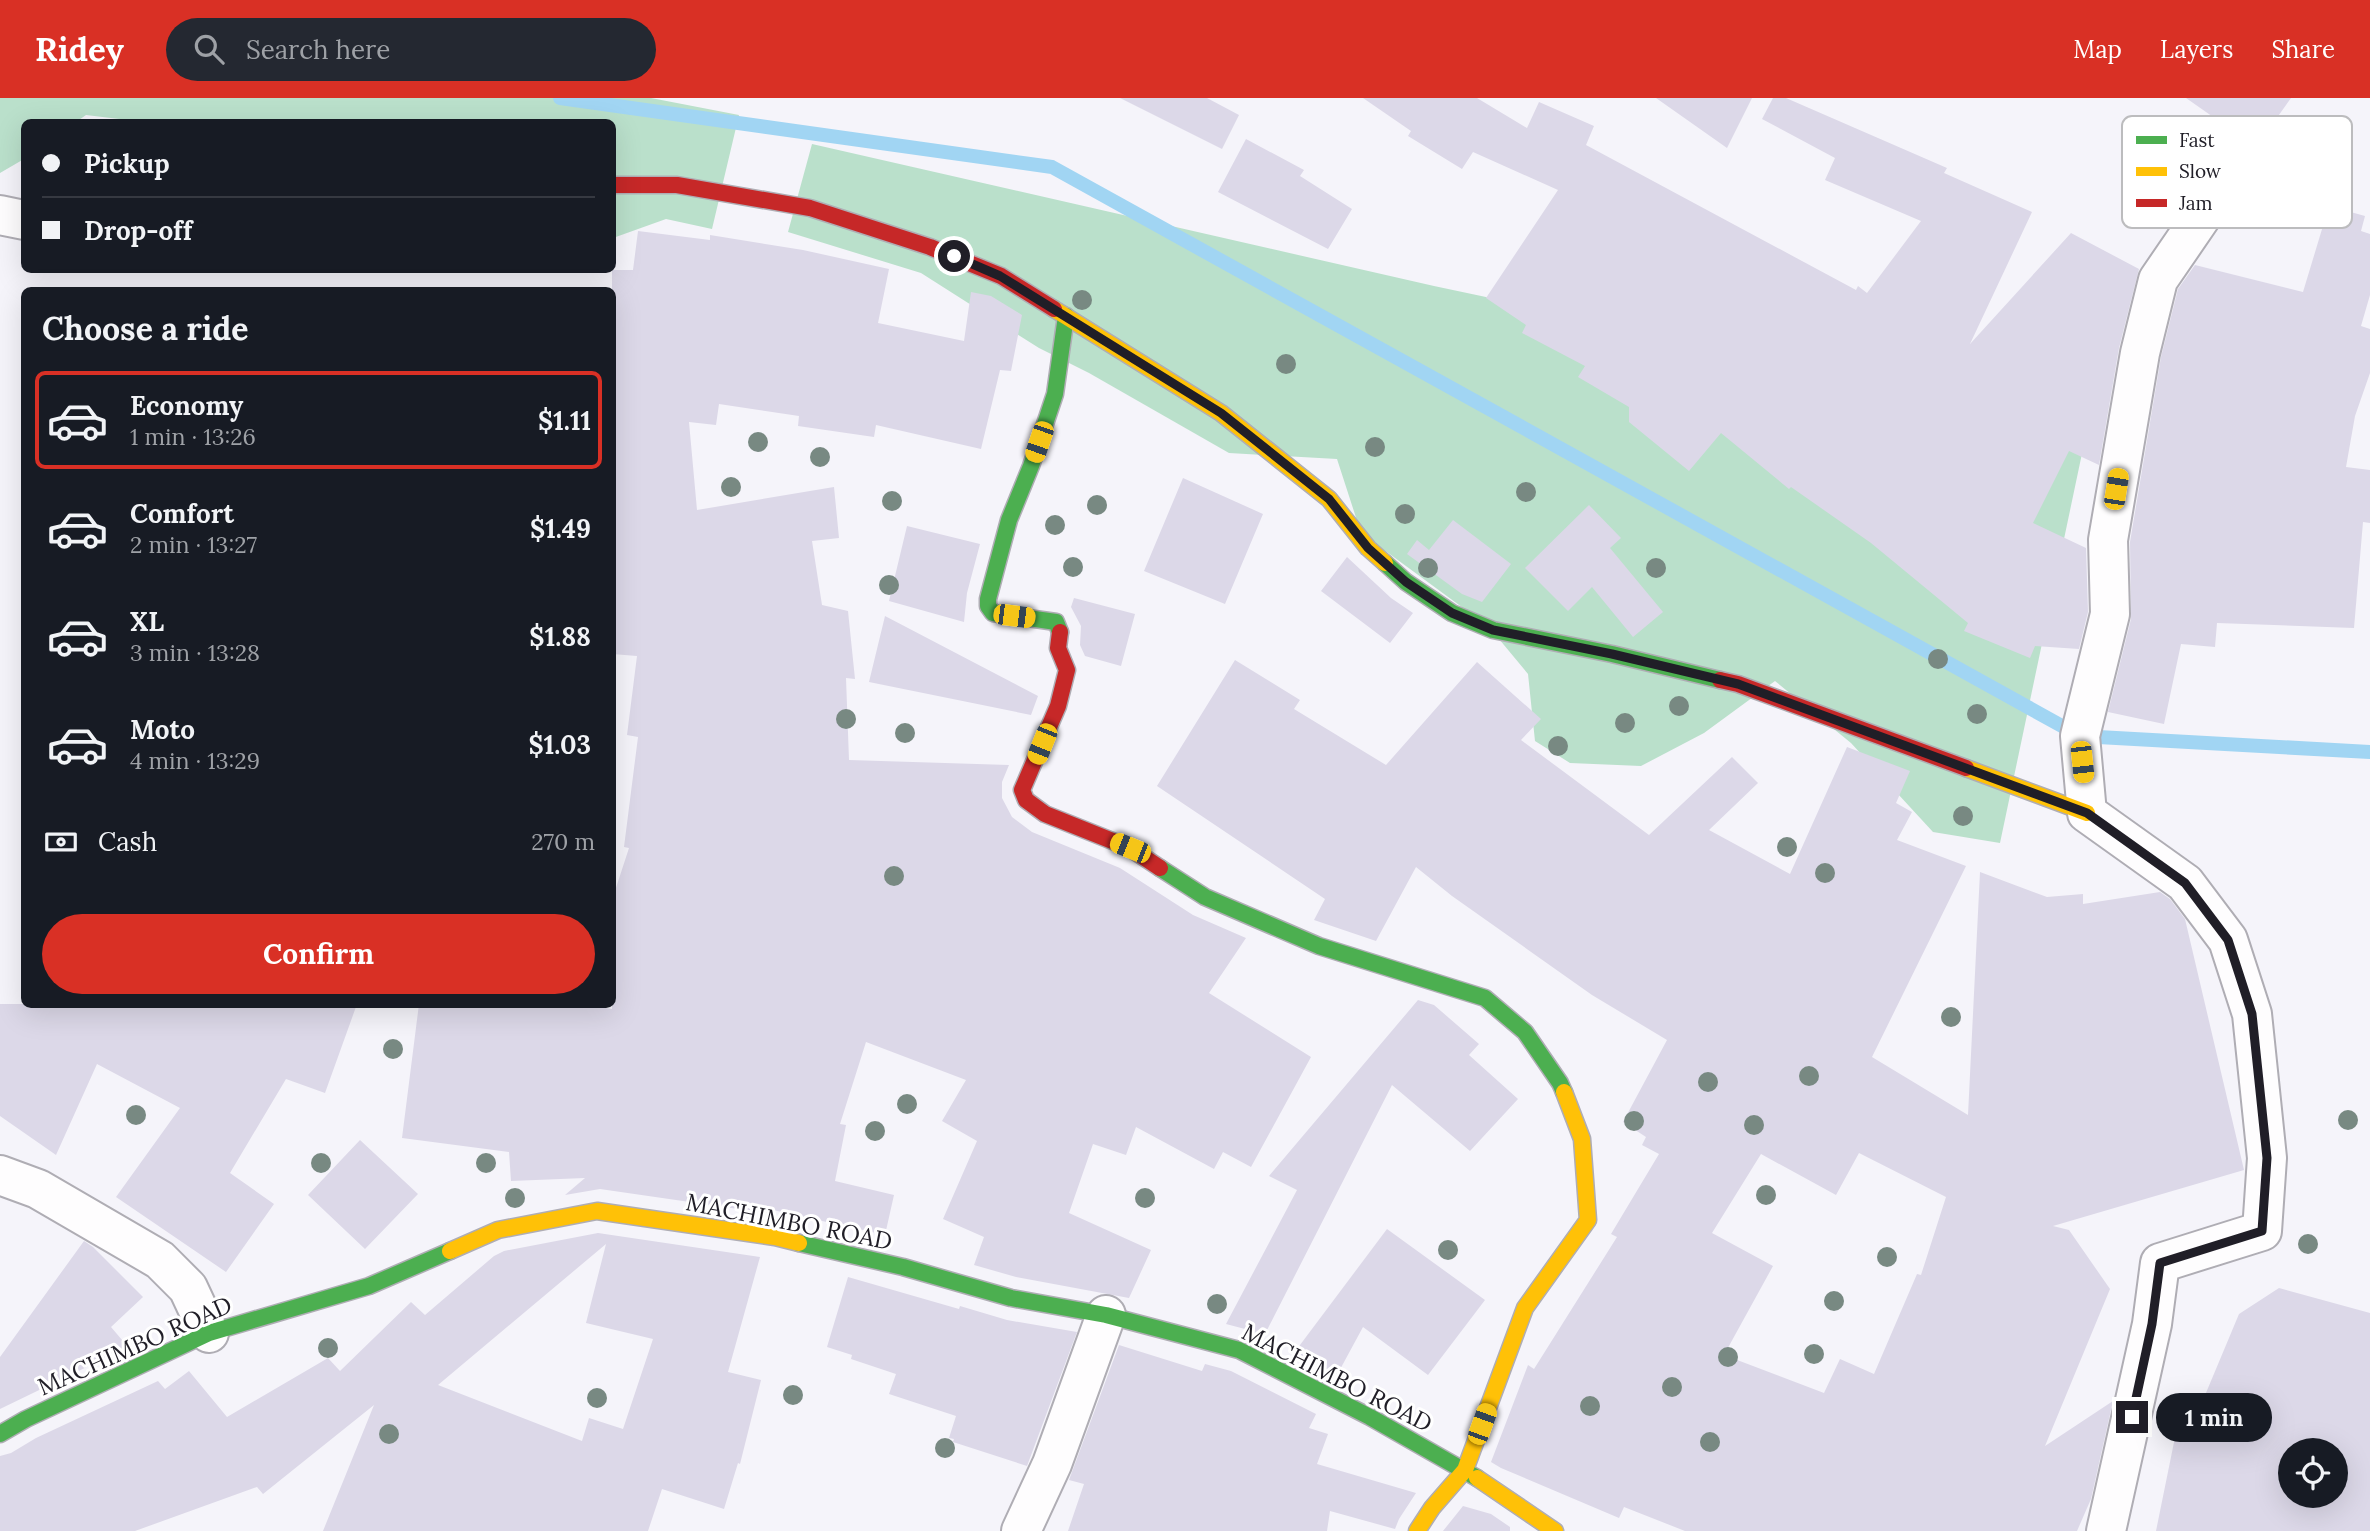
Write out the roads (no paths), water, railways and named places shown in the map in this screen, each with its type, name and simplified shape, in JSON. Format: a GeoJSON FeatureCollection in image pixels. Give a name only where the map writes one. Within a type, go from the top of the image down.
{"type":"FeatureCollection","features":[{"type":"Feature","properties":{"kind":"street"},"geometry":{"type":"LineString","coordinates":[[616,185],[677,185],[810,208],[930,247],[1000,276],[1221,413],[1329,499],[1368,548],[1406,582],[1452,613],[1493,630],[1612,654],[1738,684],[2087,813],[2185,883],[2228,940],[2252,1014],[2267,1158],[2262,1231],[2160,1263],[2152,1324],[2106,1531]]}},
{"type":"Feature","properties":{"kind":"street"},"geometry":{"type":"LineString","coordinates":[[0,215],[21,219]]}},
{"type":"Feature","properties":{"kind":"street"},"geometry":{"type":"LineString","coordinates":[[2087,813],[2080,736],[2110,614],[2108,540],[2140,353],[2158,280],[2194,228]]}},
{"type":"Feature","properties":{"kind":"street"},"geometry":{"type":"LineString","coordinates":[[1066,316],[1055,394],[1031,467],[1009,520],[988,599],[988,606],[993,613],[1056,621],[1060,633],[1058,648],[1067,670],[1058,706],[1023,790],[1026,800],[1045,814],[1130,848],[1205,897],[1319,946],[1485,998],[1525,1032],[1560,1083],[1583,1139],[1587,1220],[1525,1308],[1465,1470],[1432,1508],[1417,1531]]}},
{"type":"Feature","properties":{"kind":"street"},"geometry":{"type":"LineString","coordinates":[[0,1175],[38,1189],[160,1260],[188,1288],[209,1333]]}},
{"type":"Feature","properties":{"kind":"street","name":"MACHIMBO ROAD"},"geometry":{"type":"LineString","coordinates":[[0,1434],[26,1419],[209,1333],[369,1286],[498,1230],[597,1211],[775,1237],[903,1267],[1012,1298],[1106,1315],[1239,1350],[1370,1417],[1465,1470],[1555,1531]]}},
{"type":"Feature","properties":{"kind":"street"},"geometry":{"type":"LineString","coordinates":[[1021,1531],[1052,1464],[1106,1315]]}},
{"type":"Feature","properties":{"kind":"waterway"},"geometry":{"type":"LineString","coordinates":[[560,98],[1052,167],[2080,736],[2370,752]]}}]}
